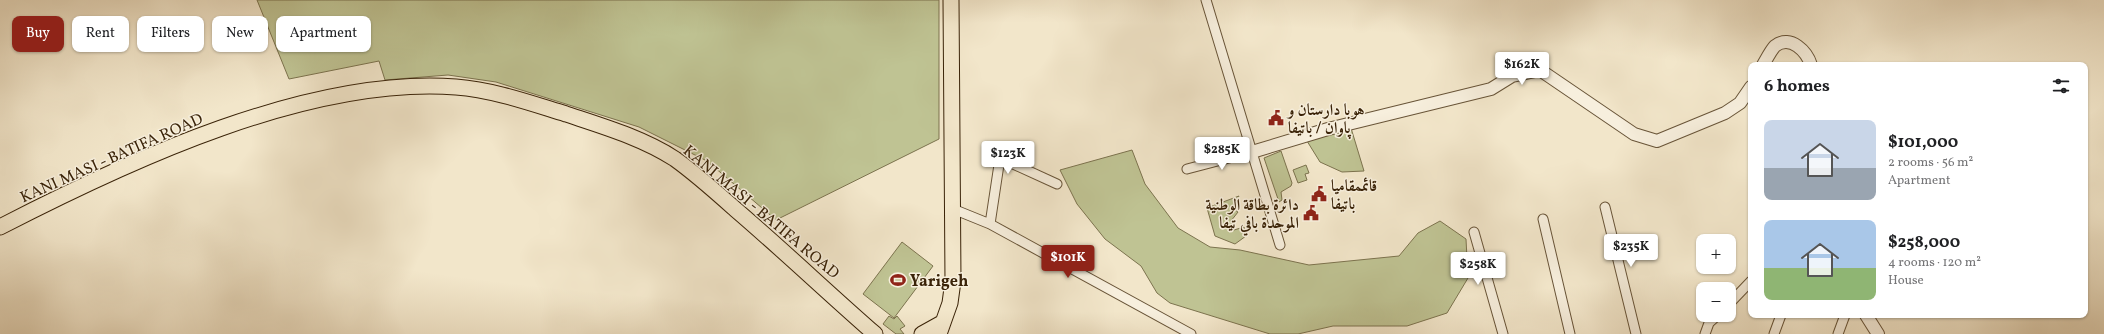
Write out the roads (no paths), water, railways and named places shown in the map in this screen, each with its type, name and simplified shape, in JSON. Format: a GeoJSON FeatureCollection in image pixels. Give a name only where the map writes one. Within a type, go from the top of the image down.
{"type":"FeatureCollection","features":[{"type":"Feature","properties":{"kind":"main road"},"geometry":{"type":"LineString","coordinates":[[922,334],[940,330],[950,303],[953,281],[951,0]]}},
{"type":"Feature","properties":{"kind":"main road","name":"KANI MASI - BATIFA ROAD"},"geometry":{"type":"LineString","coordinates":[[0,227],[44,204],[142,160],[194,138],[236,124],[287,109],[356,92],[411,87],[456,87],[496,92],[590,122],[646,144],[673,158],[779,247],[875,334]]}},
{"type":"Feature","properties":{"kind":"street"},"geometry":{"type":"LineString","coordinates":[[1206,0],[1280,245]]}},
{"type":"Feature","properties":{"kind":"street"},"geometry":{"type":"LineString","coordinates":[[1765,62],[1775,46],[1785,43],[1794,44],[1802,49],[1808,54],[1810,62]]}},
{"type":"Feature","properties":{"kind":"street"},"geometry":{"type":"LineString","coordinates":[[1187,169],[1252,152],[1328,129],[1491,89],[1512,76],[1540,70],[1634,134],[1657,141],[1726,113],[1740,103],[1748,92]]}},
{"type":"Feature","properties":{"kind":"street"},"geometry":{"type":"LineString","coordinates":[[990,224],[1000,158],[1057,184]]}},
{"type":"Feature","properties":{"kind":"street"},"geometry":{"type":"LineString","coordinates":[[1605,207],[1636,334]]}},
{"type":"Feature","properties":{"kind":"street"},"geometry":{"type":"LineString","coordinates":[[953,209],[990,224],[1191,334]]}},
{"type":"Feature","properties":{"kind":"street"},"geometry":{"type":"LineString","coordinates":[[1543,219],[1570,334]]}},
{"type":"Feature","properties":{"kind":"street"},"geometry":{"type":"LineString","coordinates":[[1474,232],[1503,334]]}},
{"type":"Feature","properties":{"kind":"street"},"geometry":{"type":"LineString","coordinates":[[1736,297],[1748,284]]}},
{"type":"Feature","properties":{"kind":"street"},"geometry":{"type":"LineString","coordinates":[[1774,334],[1780,318]]}},
{"type":"Feature","properties":{"kind":"street"},"geometry":{"type":"LineString","coordinates":[[1838,334],[1844,318]]}},
{"type":"Feature","properties":{"kind":"street"},"geometry":{"type":"LineString","coordinates":[[1868,318],[1878,334]]}},
{"type":"Feature","properties":{"kind":"street"},"geometry":{"type":"LineString","coordinates":[[1705,334],[1710,322]]}},
{"type":"Feature","properties":{"kind":"place","name":"هوبا دارستان و پاوان / باتيفا"},"geometry":{"type":"Point","coordinates":[1276,118]}},
{"type":"Feature","properties":{"kind":"place","name":"قائممقاميا باتيفا"},"geometry":{"type":"Point","coordinates":[1319,194]}},
{"type":"Feature","properties":{"kind":"place","name":"دائرة بطاقة الوطنية الموحدة بافي تيفا"},"geometry":{"type":"Point","coordinates":[1311,213]}},
{"type":"Feature","properties":{"kind":"place","name":"Yarigeh"},"geometry":{"type":"Point","coordinates":[898,280]}}]}
